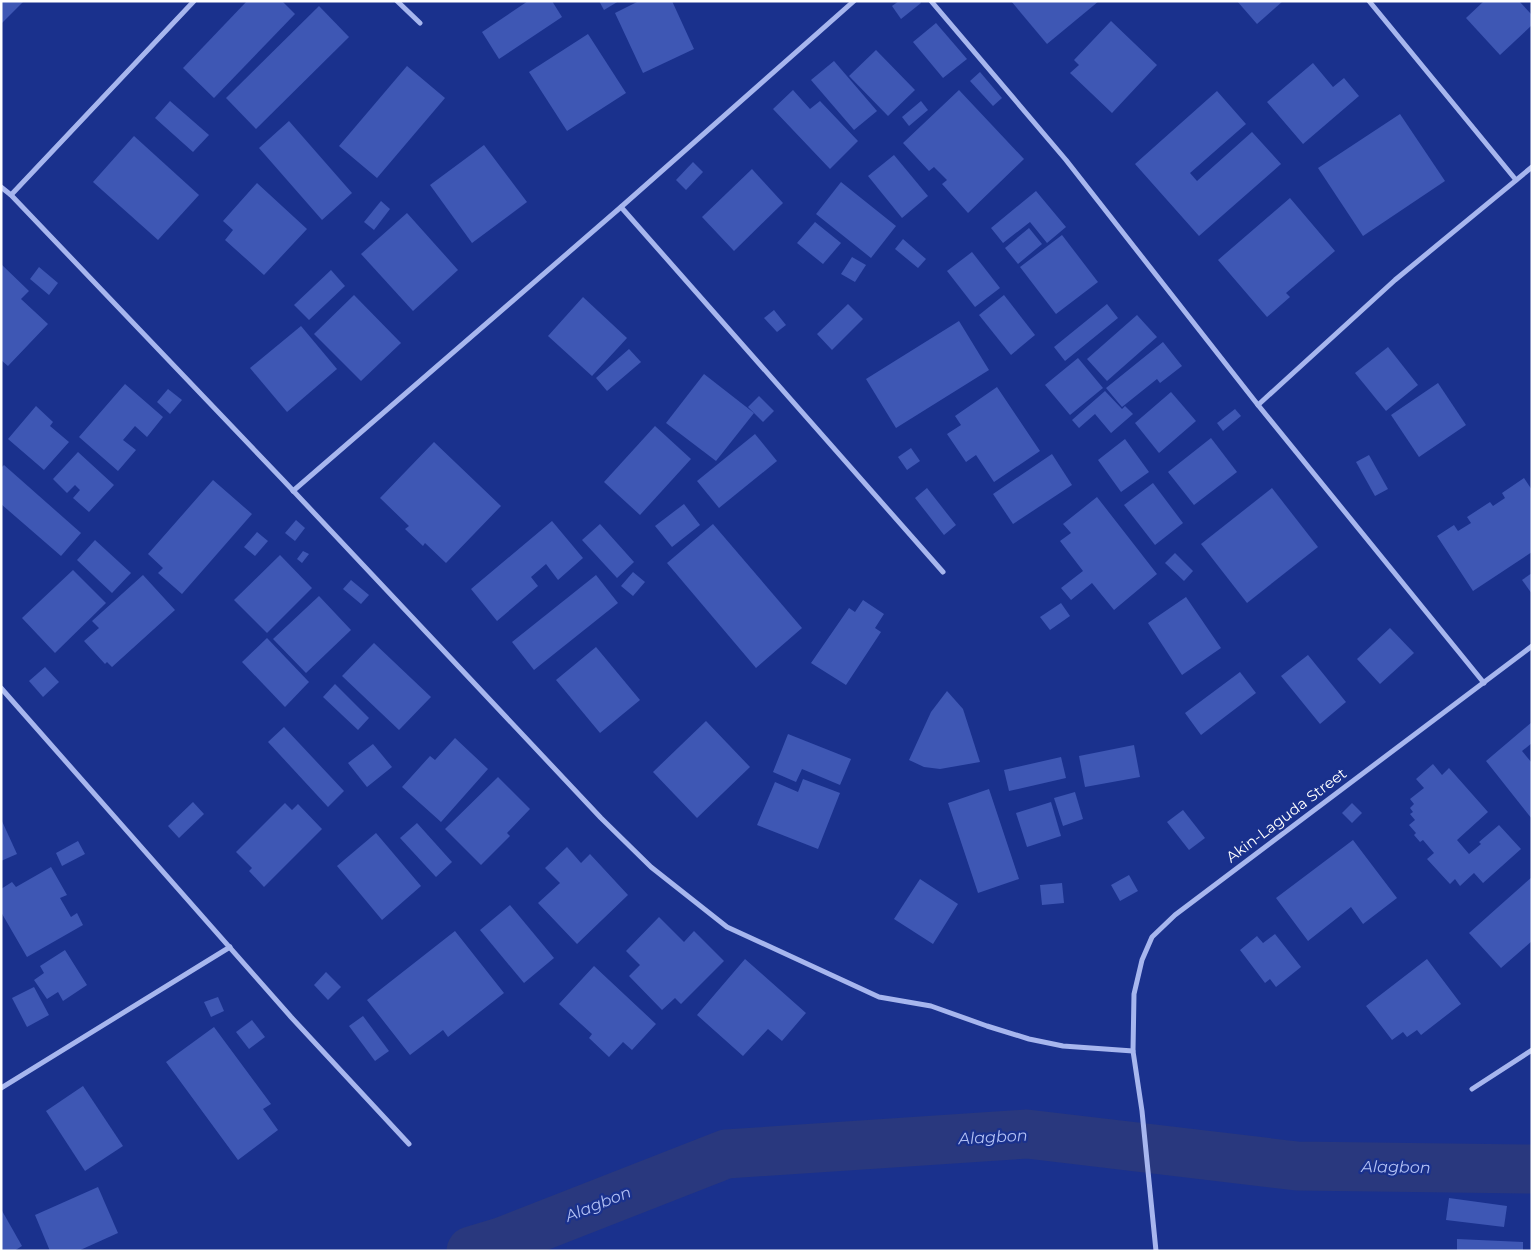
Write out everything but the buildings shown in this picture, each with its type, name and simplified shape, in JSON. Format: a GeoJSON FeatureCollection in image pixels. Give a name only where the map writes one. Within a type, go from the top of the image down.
{"type":"FeatureCollection","features":[{"type":"Feature","properties":{"kind":"street"},"geometry":{"type":"LineString","coordinates":[[11,196],[194,1]]}},
{"type":"Feature","properties":{"kind":"street"},"geometry":{"type":"LineString","coordinates":[[397,1],[420,22]]}},
{"type":"Feature","properties":{"kind":"street"},"geometry":{"type":"LineString","coordinates":[[294,491],[621,207],[854,1]]}},
{"type":"Feature","properties":{"kind":"street"},"geometry":{"type":"LineString","coordinates":[[931,1],[1066,160],[1258,405],[1484,683]]}},
{"type":"Feature","properties":{"kind":"street"},"geometry":{"type":"LineString","coordinates":[[1369,1],[1516,180]]}},
{"type":"Feature","properties":{"kind":"street"},"geometry":{"type":"LineString","coordinates":[[1258,405],[1395,280],[1532,167]]}},
{"type":"Feature","properties":{"kind":"street"},"geometry":{"type":"LineString","coordinates":[[1,187],[294,491],[601,818],[651,867],[728,927],[879,998],[932,1006],[987,1026],[1063,1046],[1132,1051]]}},
{"type":"Feature","properties":{"kind":"street"},"geometry":{"type":"LineString","coordinates":[[621,207],[943,572]]}},
{"type":"Feature","properties":{"kind":"street","name":"Akin-Laguda Street"},"geometry":{"type":"LineString","coordinates":[[1156,1251],[1142,1111],[1132,1051],[1134,994],[1142,960],[1152,937],[1175,915],[1532,646]]}},
{"type":"Feature","properties":{"kind":"street"},"geometry":{"type":"LineString","coordinates":[[1,688],[230,947],[409,1144]]}},
{"type":"Feature","properties":{"kind":"street"},"geometry":{"type":"LineString","coordinates":[[1,1088],[230,947]]}},
{"type":"Feature","properties":{"kind":"street"},"geometry":{"type":"LineString","coordinates":[[1472,1089],[1532,1050]]}},
{"type":"Feature","properties":{"kind":"waterway","name":"Alagbon"},"geometry":{"type":"LineString","coordinates":[[471,1251],[501,1242],[726,1154],[1027,1134],[1297,1166],[1532,1169]]}}]}
